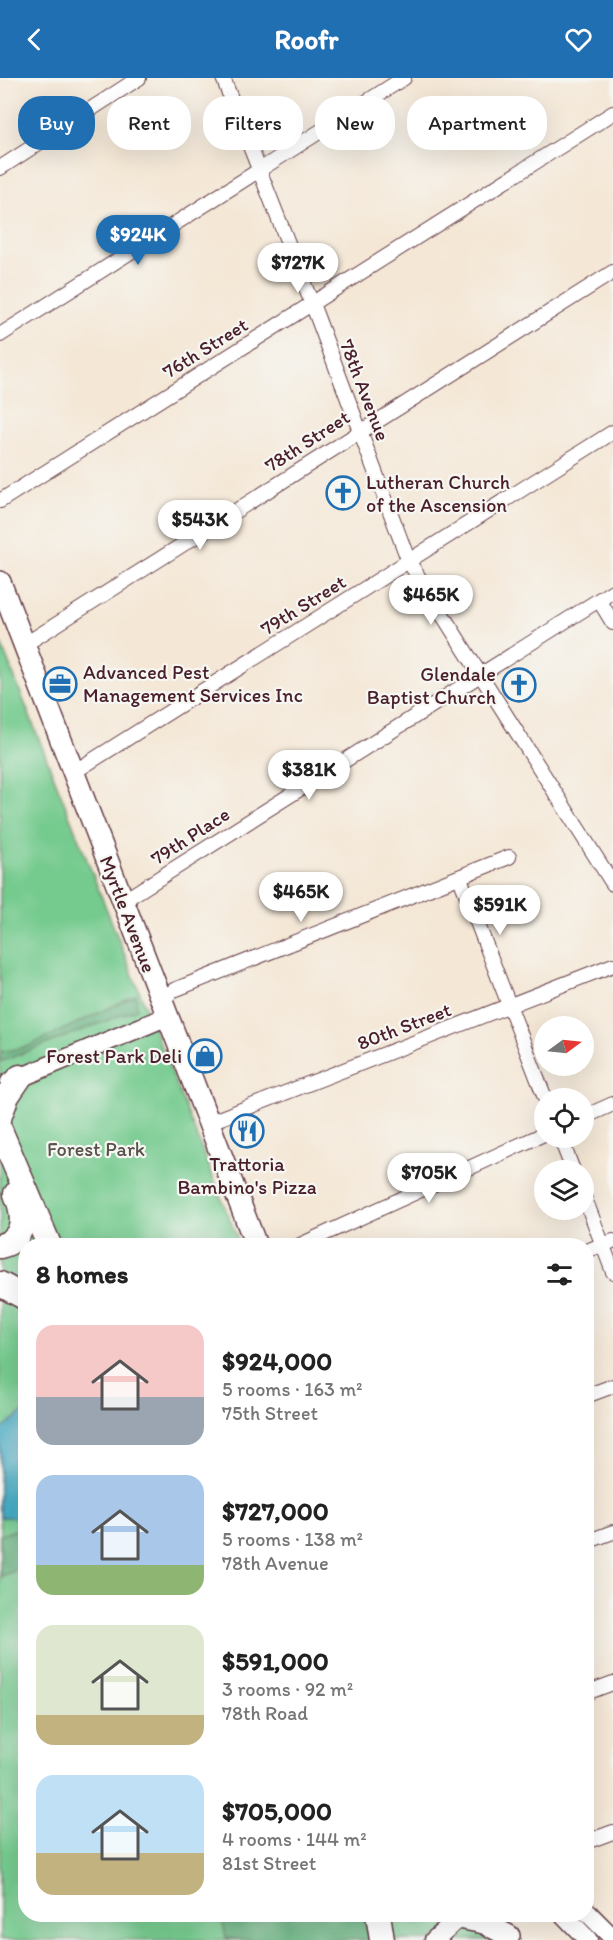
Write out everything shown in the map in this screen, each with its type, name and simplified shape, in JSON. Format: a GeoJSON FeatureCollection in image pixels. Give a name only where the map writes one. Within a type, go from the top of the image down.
{"type":"FeatureCollection","features":[{"type":"Feature","properties":{"kind":"highway"},"geometry":{"type":"LineString","coordinates":[[0,1115],[10,1081]]}},
{"type":"Feature","properties":{"kind":"highway"},"geometry":{"type":"LineString","coordinates":[[0,1130],[46,1238]]}},
{"type":"Feature","properties":{"kind":"highway"},"geometry":{"type":"LineString","coordinates":[[0,1156],[22,1207],[23,1219],[17,1236],[9,1243],[0,1246]]}},
{"type":"Feature","properties":{"kind":"highway"},"geometry":{"type":"LineString","coordinates":[[0,1267],[18,1276]]}},
{"type":"Feature","properties":{"kind":"highway"},"geometry":{"type":"LineString","coordinates":[[0,1284],[18,1294]]}},
{"type":"Feature","properties":{"kind":"main road","name":"Myrtle Avenue"},"geometry":{"type":"LineString","coordinates":[[0,582],[253,1238]]}},
{"type":"Feature","properties":{"kind":"main road"},"geometry":{"type":"LineString","coordinates":[[481,1922],[510,1938]]}},
{"type":"Feature","properties":{"kind":"main road"},"geometry":{"type":"LineString","coordinates":[[508,1922],[510,1938]]}},
{"type":"Feature","properties":{"kind":"street"},"geometry":{"type":"LineString","coordinates":[[0,168],[139,78]]}},
{"type":"Feature","properties":{"kind":"street","name":"78th Avenue"},"geometry":{"type":"LineString","coordinates":[[223,78],[312,304],[409,562],[613,884]]}},
{"type":"Feature","properties":{"kind":"street"},"geometry":{"type":"LineString","coordinates":[[0,335],[404,78]]}},
{"type":"Feature","properties":{"kind":"street","name":"76th Street"},"geometry":{"type":"LineString","coordinates":[[0,501],[613,113]]}},
{"type":"Feature","properties":{"kind":"street","name":"78th Street"},"geometry":{"type":"LineString","coordinates":[[24,645],[360,430],[613,272]]}},
{"type":"Feature","properties":{"kind":"street","name":"79th Street"},"geometry":{"type":"LineString","coordinates":[[74,772],[613,432]]}},
{"type":"Feature","properties":{"kind":"street","name":"79th Place"},"geometry":{"type":"LineString","coordinates":[[123,901],[613,591]]}},
{"type":"Feature","properties":{"kind":"street"},"geometry":{"type":"LineString","coordinates":[[599,600],[613,624]]}},
{"type":"Feature","properties":{"kind":"street"},"geometry":{"type":"LineString","coordinates":[[10,1081],[164,1009],[174,990],[509,857]]}},
{"type":"Feature","properties":{"kind":"street"},"geometry":{"type":"LineString","coordinates":[[460,878],[541,1088]]}},
{"type":"Feature","properties":{"kind":"street","name":"80th Street"},"geometry":{"type":"LineString","coordinates":[[208,1123],[613,965]]}},
{"type":"Feature","properties":{"kind":"street"},"geometry":{"type":"LineString","coordinates":[[594,1113],[613,1104]]}},
{"type":"Feature","properties":{"kind":"street"},"geometry":{"type":"LineString","coordinates":[[315,1238],[534,1139]]}},
{"type":"Feature","properties":{"kind":"street"},"geometry":{"type":"LineString","coordinates":[[594,1216],[608,1243],[613,1272]]}},
{"type":"Feature","properties":{"kind":"street"},"geometry":{"type":"LineString","coordinates":[[594,1393],[613,1386]]}},
{"type":"Feature","properties":{"kind":"street"},"geometry":{"type":"LineString","coordinates":[[594,1539],[613,1532]]}},
{"type":"Feature","properties":{"kind":"street"},"geometry":{"type":"LineString","coordinates":[[594,1690],[613,1683]]}},
{"type":"Feature","properties":{"kind":"street"},"geometry":{"type":"LineString","coordinates":[[594,1839],[613,1832]]}},
{"type":"Feature","properties":{"kind":"street"},"geometry":{"type":"LineString","coordinates":[[594,1919],[613,1938]]}},
{"type":"Feature","properties":{"kind":"street"},"geometry":{"type":"LineString","coordinates":[[435,1940],[454,1922]]}},
{"type":"Feature","properties":{"kind":"street"},"geometry":{"type":"LineString","coordinates":[[571,1922],[588,1940]]}},
{"type":"Feature","properties":{"kind":"green space","name":"Forest Park"},"geometry":{"type":"Polygon","coordinates":[[[0,641],[237,1238],[18,1238],[18,1922],[494,1922],[496,1940],[0,1940],[0,641]]]}},
{"type":"Feature","properties":{"kind":"green space"},"geometry":{"type":"Polygon","coordinates":[[[136,995],[137,1009],[0,1062],[0,1052],[27,1047],[136,995]]]}},
{"type":"Feature","properties":{"kind":"green space"},"geometry":{"type":"Polygon","coordinates":[[[18,1529],[18,1569],[0,1577],[0,1535],[18,1529]]]}},
{"type":"Feature","properties":{"kind":"green space"},"geometry":{"type":"Polygon","coordinates":[[[223,1922],[366,1922],[368,1940],[242,1940],[226,1938],[223,1922]]]}},
{"type":"Feature","properties":{"kind":"water"},"geometry":{"type":"Polygon","coordinates":[[[18,1416],[18,1518],[0,1517],[0,1431],[18,1416]]]}},
{"type":"Feature","properties":{"kind":"place","name":"Lutheran Church of the Ascension"},"geometry":{"type":"Point","coordinates":[343,493]}},
{"type":"Feature","properties":{"kind":"place","name":"Advanced Pest Management Services Inc"},"geometry":{"type":"Point","coordinates":[60,684]}},
{"type":"Feature","properties":{"kind":"place","name":"Glendale Baptist Church"},"geometry":{"type":"Point","coordinates":[519,685]}},
{"type":"Feature","properties":{"kind":"place","name":"Forest Park Deli"},"geometry":{"type":"Point","coordinates":[205,1056]}},
{"type":"Feature","properties":{"kind":"place","name":"Trattoria Bambino's Pizza"},"geometry":{"type":"Point","coordinates":[247,1131]}}]}
